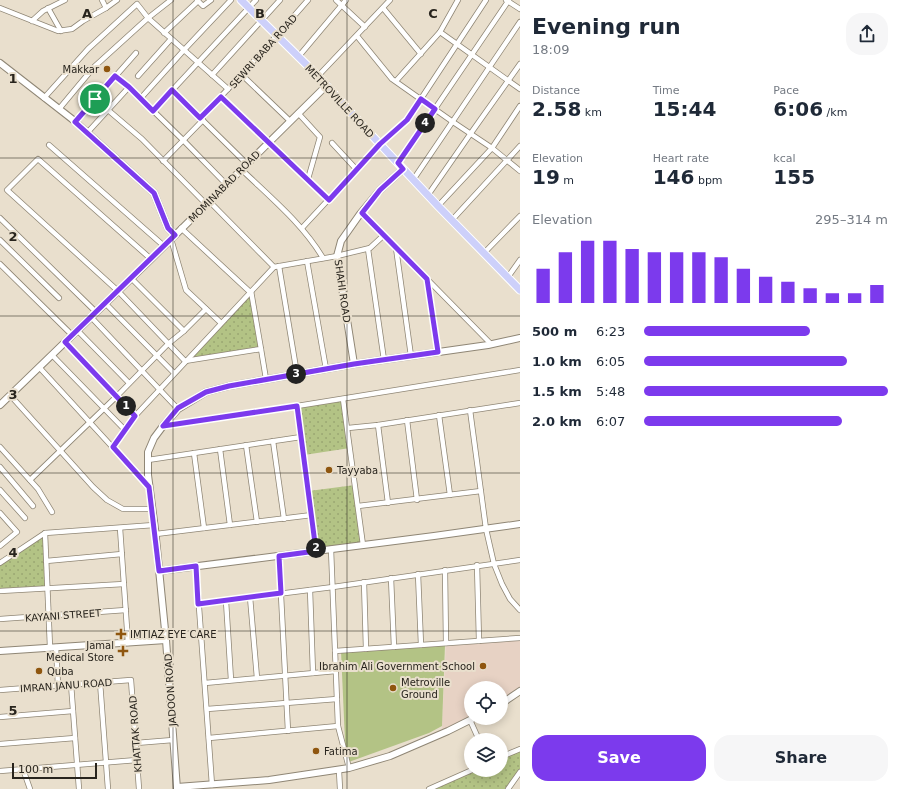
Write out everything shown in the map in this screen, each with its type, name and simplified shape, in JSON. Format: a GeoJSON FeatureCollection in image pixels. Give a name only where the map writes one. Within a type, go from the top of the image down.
{"type":"FeatureCollection","features":[{"type":"Feature","properties":{"kind":"main road","name":"METROVILLE ROAD"},"geometry":{"type":"LineString","coordinates":[[241,0],[327,85],[413,180],[520,290]]}},
{"type":"Feature","properties":{"kind":"street"},"geometry":{"type":"LineString","coordinates":[[32,21],[43,11],[65,0]]}},
{"type":"Feature","properties":{"kind":"street"},"geometry":{"type":"LineString","coordinates":[[102,0],[106,8]]}},
{"type":"Feature","properties":{"kind":"street"},"geometry":{"type":"LineString","coordinates":[[0,8],[61,31],[72,29],[117,0]]}},
{"type":"Feature","properties":{"kind":"street"},"geometry":{"type":"LineString","coordinates":[[59,109],[94,67],[148,18],[172,0]]}},
{"type":"Feature","properties":{"kind":"street"},"geometry":{"type":"LineString","coordinates":[[164,33],[198,0],[203,6],[210,0]]}},
{"type":"Feature","properties":{"kind":"street"},"geometry":{"type":"LineString","coordinates":[[140,98],[231,0]]}},
{"type":"Feature","properties":{"kind":"street"},"geometry":{"type":"LineString","coordinates":[[153,111],[256,0]]}},
{"type":"Feature","properties":{"kind":"street"},"geometry":{"type":"LineString","coordinates":[[212,75],[280,0]]}},
{"type":"Feature","properties":{"kind":"street","name":"SEWRI BABA ROAD"},"geometry":{"type":"LineString","coordinates":[[163,161],[184,141],[228,89],[308,0]]}},
{"type":"Feature","properties":{"kind":"street"},"geometry":{"type":"LineString","coordinates":[[336,0],[365,27]]}},
{"type":"Feature","properties":{"kind":"street"},"geometry":{"type":"LineString","coordinates":[[299,56],[346,0]]}},
{"type":"Feature","properties":{"kind":"street"},"geometry":{"type":"LineString","coordinates":[[318,76],[390,0]]}},
{"type":"Feature","properties":{"kind":"street"},"geometry":{"type":"LineString","coordinates":[[396,81],[440,32],[458,0]]}},
{"type":"Feature","properties":{"kind":"street"},"geometry":{"type":"LineString","coordinates":[[302,228],[380,144],[407,120],[486,0]]}},
{"type":"Feature","properties":{"kind":"street"},"geometry":{"type":"LineString","coordinates":[[398,163],[508,0],[520,9]]}},
{"type":"Feature","properties":{"kind":"street"},"geometry":{"type":"LineString","coordinates":[[44,98],[88,49],[137,4],[148,18],[164,33],[228,89]]}},
{"type":"Feature","properties":{"kind":"street"},"geometry":{"type":"LineString","coordinates":[[48,8],[61,31]]}},
{"type":"Feature","properties":{"kind":"street"},"geometry":{"type":"LineString","coordinates":[[382,8],[421,54]]}},
{"type":"Feature","properties":{"kind":"street"},"geometry":{"type":"LineString","coordinates":[[413,180],[520,22]]}},
{"type":"Feature","properties":{"kind":"street"},"geometry":{"type":"LineString","coordinates":[[440,32],[520,89]]}},
{"type":"Feature","properties":{"kind":"street"},"geometry":{"type":"LineString","coordinates":[[357,36],[392,79],[492,148],[520,171]]}},
{"type":"Feature","properties":{"kind":"street"},"geometry":{"type":"LineString","coordinates":[[138,76],[171,39]]}},
{"type":"Feature","properties":{"kind":"street"},"geometry":{"type":"LineString","coordinates":[[75,122],[136,53]]}},
{"type":"Feature","properties":{"kind":"street"},"geometry":{"type":"LineString","coordinates":[[0,63],[75,122],[154,193],[173,237],[186,290],[221,323]]}},
{"type":"Feature","properties":{"kind":"street"},"geometry":{"type":"LineString","coordinates":[[428,195],[520,64]]}},
{"type":"Feature","properties":{"kind":"street"},"geometry":{"type":"LineString","coordinates":[[242,74],[290,121]]}},
{"type":"Feature","properties":{"kind":"street"},"geometry":{"type":"LineString","coordinates":[[115,76],[129,87],[226,184]]}},
{"type":"Feature","properties":{"kind":"street","name":"MOMINABAD ROAD"},"geometry":{"type":"LineString","coordinates":[[0,405],[151,259],[327,85]]}},
{"type":"Feature","properties":{"kind":"street"},"geometry":{"type":"LineString","coordinates":[[87,133],[129,87]]}},
{"type":"Feature","properties":{"kind":"street"},"geometry":{"type":"LineString","coordinates":[[172,90],[247,164]]}},
{"type":"Feature","properties":{"kind":"street"},"geometry":{"type":"LineString","coordinates":[[221,97],[329,200]]}},
{"type":"Feature","properties":{"kind":"street"},"geometry":{"type":"LineString","coordinates":[[438,206],[492,148],[520,106]]}},
{"type":"Feature","properties":{"kind":"street"},"geometry":{"type":"LineString","coordinates":[[108,110],[142,139],[207,203],[277,266],[297,374]]}},
{"type":"Feature","properties":{"kind":"street"},"geometry":{"type":"LineString","coordinates":[[298,113],[320,137],[308,179]]}},
{"type":"Feature","properties":{"kind":"street"},"geometry":{"type":"LineString","coordinates":[[332,143],[357,170]]}},
{"type":"Feature","properties":{"kind":"street"},"geometry":{"type":"LineString","coordinates":[[49,145],[164,246]]}},
{"type":"Feature","properties":{"kind":"street"},"geometry":{"type":"LineString","coordinates":[[452,220],[520,146]]}},
{"type":"Feature","properties":{"kind":"street"},"geometry":{"type":"LineString","coordinates":[[151,259],[38,158],[7,190],[118,291],[185,361]]}},
{"type":"Feature","properties":{"kind":"street"},"geometry":{"type":"LineString","coordinates":[[241,169],[302,228],[323,258]]}},
{"type":"Feature","properties":{"kind":"street","name":"SHAHI ROAD"},"geometry":{"type":"LineString","coordinates":[[354,364],[337,256],[341,241],[362,213],[380,190],[403,169]]}},
{"type":"Feature","properties":{"kind":"street"},"geometry":{"type":"LineString","coordinates":[[362,213],[491,344]]}},
{"type":"Feature","properties":{"kind":"street"},"geometry":{"type":"LineString","coordinates":[[484,253],[520,216]]}},
{"type":"Feature","properties":{"kind":"street"},"geometry":{"type":"LineString","coordinates":[[0,218],[96,312]]}},
{"type":"Feature","properties":{"kind":"street"},"geometry":{"type":"LineString","coordinates":[[181,228],[250,292],[266,379]]}},
{"type":"Feature","properties":{"kind":"street"},"geometry":{"type":"LineString","coordinates":[[113,447],[135,416],[159,389],[250,292],[277,266],[337,256],[370,248],[384,235]]}},
{"type":"Feature","properties":{"kind":"street"},"geometry":{"type":"LineString","coordinates":[[0,240],[59,298]]}},
{"type":"Feature","properties":{"kind":"street"},"geometry":{"type":"LineString","coordinates":[[368,248],[384,360]]}},
{"type":"Feature","properties":{"kind":"street"},"geometry":{"type":"LineString","coordinates":[[396,248],[411,356]]}},
{"type":"Feature","properties":{"kind":"street"},"geometry":{"type":"LineString","coordinates":[[508,277],[520,260]]}},
{"type":"Feature","properties":{"kind":"street"},"geometry":{"type":"LineString","coordinates":[[307,261],[326,369]]}},
{"type":"Feature","properties":{"kind":"street"},"geometry":{"type":"LineString","coordinates":[[0,264],[72,335]]}},
{"type":"Feature","properties":{"kind":"street"},"geometry":{"type":"LineString","coordinates":[[131,278],[184,331]]}},
{"type":"Feature","properties":{"kind":"street"},"geometry":{"type":"LineString","coordinates":[[427,279],[438,352]]}},
{"type":"Feature","properties":{"kind":"street"},"geometry":{"type":"LineString","coordinates":[[105,303],[174,373]]}},
{"type":"Feature","properties":{"kind":"street"},"geometry":{"type":"LineString","coordinates":[[30,480],[117,396],[168,344],[184,331],[206,309]]}},
{"type":"Feature","properties":{"kind":"street"},"geometry":{"type":"LineString","coordinates":[[91,317],[178,408],[206,392],[229,386],[354,364],[491,344],[520,338]]}},
{"type":"Feature","properties":{"kind":"street"},"geometry":{"type":"LineString","coordinates":[[77,330],[130,383]]}},
{"type":"Feature","properties":{"kind":"street"},"geometry":{"type":"LineString","coordinates":[[65,342],[135,416]]}},
{"type":"Feature","properties":{"kind":"street"},"geometry":{"type":"LineString","coordinates":[[185,361],[261,349]]}},
{"type":"Feature","properties":{"kind":"street"},"geometry":{"type":"LineString","coordinates":[[52,355],[125,430]]}},
{"type":"Feature","properties":{"kind":"street"},"geometry":{"type":"LineString","coordinates":[[39,367],[149,487]]}},
{"type":"Feature","properties":{"kind":"street"},"geometry":{"type":"LineString","coordinates":[[163,426],[343,399],[520,370]]}},
{"type":"Feature","properties":{"kind":"street"},"geometry":{"type":"LineString","coordinates":[[10,396],[93,487],[107,500],[123,509],[152,509]]}},
{"type":"Feature","properties":{"kind":"street"},"geometry":{"type":"LineString","coordinates":[[343,399],[363,545]]}},
{"type":"Feature","properties":{"kind":"street"},"geometry":{"type":"LineString","coordinates":[[348,428],[378,425],[520,403]]}},
{"type":"Feature","properties":{"kind":"street"},"geometry":{"type":"LineString","coordinates":[[297,406],[316,551]]}},
{"type":"Feature","properties":{"kind":"street","name":"JADOON ROAD"},"geometry":{"type":"LineString","coordinates":[[177,788],[166,640],[156,534],[149,487],[148,452],[154,438],[178,408]]}},
{"type":"Feature","properties":{"kind":"street"},"geometry":{"type":"LineString","coordinates":[[470,410],[486,529],[494,564],[510,599],[520,610]]}},
{"type":"Feature","properties":{"kind":"street"},"geometry":{"type":"LineString","coordinates":[[439,415],[450,495]]}},
{"type":"Feature","properties":{"kind":"street"},"geometry":{"type":"LineString","coordinates":[[407,420],[417,500]]}},
{"type":"Feature","properties":{"kind":"street"},"geometry":{"type":"LineString","coordinates":[[378,425],[388,503]]}},
{"type":"Feature","properties":{"kind":"street"},"geometry":{"type":"LineString","coordinates":[[148,460],[301,437]]}},
{"type":"Feature","properties":{"kind":"street"},"geometry":{"type":"LineString","coordinates":[[274,441],[284,519]]}},
{"type":"Feature","properties":{"kind":"street"},"geometry":{"type":"LineString","coordinates":[[246,445],[257,522]]}},
{"type":"Feature","properties":{"kind":"street"},"geometry":{"type":"LineString","coordinates":[[0,447],[38,489],[52,512]]}},
{"type":"Feature","properties":{"kind":"street"},"geometry":{"type":"LineString","coordinates":[[220,449],[230,525]]}},
{"type":"Feature","properties":{"kind":"street"},"geometry":{"type":"LineString","coordinates":[[194,453],[204,528]]}},
{"type":"Feature","properties":{"kind":"street"},"geometry":{"type":"LineString","coordinates":[[0,467],[33,506]]}},
{"type":"Feature","properties":{"kind":"street"},"geometry":{"type":"LineString","coordinates":[[0,490],[25,518]]}},
{"type":"Feature","properties":{"kind":"street"},"geometry":{"type":"LineString","coordinates":[[358,506],[481,491]]}},
{"type":"Feature","properties":{"kind":"street"},"geometry":{"type":"LineString","coordinates":[[0,513],[17,532],[0,546]]}},
{"type":"Feature","properties":{"kind":"street"},"geometry":{"type":"LineString","coordinates":[[156,534],[312,515]]}},
{"type":"Feature","properties":{"kind":"street"},"geometry":{"type":"LineString","coordinates":[[159,571],[520,524]]}},
{"type":"Feature","properties":{"kind":"street"},"geometry":{"type":"LineString","coordinates":[[0,563],[45,533],[154,525]]}},
{"type":"Feature","properties":{"kind":"street"},"geometry":{"type":"LineString","coordinates":[[120,528],[128,643]]}},
{"type":"Feature","properties":{"kind":"street"},"geometry":{"type":"LineString","coordinates":[[45,533],[49,616],[58,685]]}},
{"type":"Feature","properties":{"kind":"street"},"geometry":{"type":"LineString","coordinates":[[0,538],[4,543]]}},
{"type":"Feature","properties":{"kind":"street"},"geometry":{"type":"LineString","coordinates":[[332,549],[338,726],[349,768]]}},
{"type":"Feature","properties":{"kind":"street"},"geometry":{"type":"LineString","coordinates":[[46,561],[122,554]]}},
{"type":"Feature","properties":{"kind":"street"},"geometry":{"type":"LineString","coordinates":[[279,556],[288,731]]}},
{"type":"Feature","properties":{"kind":"street"},"geometry":{"type":"LineString","coordinates":[[198,604],[333,587],[520,560]]}},
{"type":"Feature","properties":{"kind":"street"},"geometry":{"type":"LineString","coordinates":[[477,565],[479,641]]}},
{"type":"Feature","properties":{"kind":"street"},"geometry":{"type":"LineString","coordinates":[[196,566],[212,785]]}},
{"type":"Feature","properties":{"kind":"street"},"geometry":{"type":"LineString","coordinates":[[445,570],[446,643]]}},
{"type":"Feature","properties":{"kind":"street"},"geometry":{"type":"LineString","coordinates":[[418,574],[420,645]]}},
{"type":"Feature","properties":{"kind":"street"},"geometry":{"type":"LineString","coordinates":[[392,578],[394,647]]}},
{"type":"Feature","properties":{"kind":"street"},"geometry":{"type":"LineString","coordinates":[[364,582],[366,649]]}},
{"type":"Feature","properties":{"kind":"street"},"geometry":{"type":"LineString","coordinates":[[0,591],[124,584]]}},
{"type":"Feature","properties":{"kind":"street"},"geometry":{"type":"LineString","coordinates":[[310,590],[313,673]]}},
{"type":"Feature","properties":{"kind":"street"},"geometry":{"type":"LineString","coordinates":[[250,597],[257,678]]}},
{"type":"Feature","properties":{"kind":"street"},"geometry":{"type":"LineString","coordinates":[[226,601],[231,680]]}},
{"type":"Feature","properties":{"kind":"street","name":"KAYANI STREET"},"geometry":{"type":"LineString","coordinates":[[0,619],[126,610]]}},
{"type":"Feature","properties":{"kind":"street"},"geometry":{"type":"LineString","coordinates":[[335,651],[520,638]]}},
{"type":"Feature","properties":{"kind":"street"},"geometry":{"type":"LineString","coordinates":[[0,651],[166,640]]}},
{"type":"Feature","properties":{"kind":"street"},"geometry":{"type":"LineString","coordinates":[[205,683],[336,671]]}},
{"type":"Feature","properties":{"kind":"street","name":"IMRAN JANU ROAD"},"geometry":{"type":"LineString","coordinates":[[0,690],[131,680]]}},
{"type":"Feature","properties":{"kind":"street","name":"KHATTAK ROAD"},"geometry":{"type":"LineString","coordinates":[[131,680],[139,789]]}},
{"type":"Feature","properties":{"kind":"street"},"geometry":{"type":"LineString","coordinates":[[100,682],[108,789]]}},
{"type":"Feature","properties":{"kind":"street"},"geometry":{"type":"LineString","coordinates":[[71,684],[79,789]]}},
{"type":"Feature","properties":{"kind":"street"},"geometry":{"type":"LineString","coordinates":[[508,700],[520,692]]}},
{"type":"Feature","properties":{"kind":"street"},"geometry":{"type":"LineString","coordinates":[[207,709],[337,699]]}},
{"type":"Feature","properties":{"kind":"street"},"geometry":{"type":"LineString","coordinates":[[0,717],[73,711]]}},
{"type":"Feature","properties":{"kind":"street"},"geometry":{"type":"LineString","coordinates":[[177,788],[269,780],[339,771],[390,756],[464,723]]}},
{"type":"Feature","properties":{"kind":"street"},"geometry":{"type":"LineString","coordinates":[[209,738],[338,726]]}},
{"type":"Feature","properties":{"kind":"street"},"geometry":{"type":"LineString","coordinates":[[0,744],[75,738]]}},
{"type":"Feature","properties":{"kind":"street"},"geometry":{"type":"LineString","coordinates":[[136,743],[173,740]]}},
{"type":"Feature","properties":{"kind":"street"},"geometry":{"type":"LineString","coordinates":[[508,754],[520,748]]}},
{"type":"Feature","properties":{"kind":"street"},"geometry":{"type":"LineString","coordinates":[[0,771],[137,760]]}},
{"type":"Feature","properties":{"kind":"street"},"geometry":{"type":"LineString","coordinates":[[23,769],[30,789]]}},
{"type":"Feature","properties":{"kind":"street"},"geometry":{"type":"LineString","coordinates":[[339,771],[340,789]]}},
{"type":"Feature","properties":{"kind":"street"},"geometry":{"type":"LineString","coordinates":[[508,789],[520,772]]}},
{"type":"Feature","properties":{"kind":"street"},"geometry":{"type":"LineString","coordinates":[[429,789],[464,774]]}},
{"type":"Feature","properties":{"kind":"shaded area","name":"Ibrahim Ali Government School"},"geometry":{"type":"Polygon","coordinates":[[[520,638],[520,691],[508,699],[508,681],[464,681],[464,722],[443,733],[442,726],[446,643],[520,638]]]}},
{"type":"Feature","properties":{"kind":"green space"},"geometry":{"type":"Polygon","coordinates":[[[250,292],[261,349],[185,361],[250,292]]]}},
{"type":"Feature","properties":{"kind":"green space"},"geometry":{"type":"Polygon","coordinates":[[[343,399],[350,448],[304,455],[297,406],[343,399]]]}},
{"type":"Feature","properties":{"kind":"green space"},"geometry":{"type":"Polygon","coordinates":[[[355,485],[363,545],[316,551],[309,491],[355,485]]]}},
{"type":"Feature","properties":{"kind":"green space"},"geometry":{"type":"Polygon","coordinates":[[[45,533],[47,588],[0,591],[0,563],[45,533]]]}},
{"type":"Feature","properties":{"kind":"green space","name":"Metroville Ground"},"geometry":{"type":"Polygon","coordinates":[[[445,645],[442,726],[429,733],[346,763],[341,651],[445,645]]]}},
{"type":"Feature","properties":{"kind":"green space"},"geometry":{"type":"Polygon","coordinates":[[[520,747],[520,772],[508,789],[429,789],[464,774],[464,777],[508,777],[508,753],[520,747]]]}},
{"type":"Feature","properties":{"kind":"place","name":"Makkar"},"geometry":{"type":"Point","coordinates":[107,69]}},
{"type":"Feature","properties":{"kind":"place","name":"Tayyaba"},"geometry":{"type":"Point","coordinates":[329,470]}},
{"type":"Feature","properties":{"kind":"place","name":"IMTIAZ EYE CARE"},"geometry":{"type":"Point","coordinates":[121,634]}},
{"type":"Feature","properties":{"kind":"place","name":"Jamal Medical Store"},"geometry":{"type":"Point","coordinates":[123,651]}},
{"type":"Feature","properties":{"kind":"place","name":"Ibrahim Ali Government School"},"geometry":{"type":"Point","coordinates":[483,666]}},
{"type":"Feature","properties":{"kind":"place","name":"Quba"},"geometry":{"type":"Point","coordinates":[39,671]}},
{"type":"Feature","properties":{"kind":"place","name":"Metroville Ground"},"geometry":{"type":"Point","coordinates":[393,688]}},
{"type":"Feature","properties":{"kind":"place","name":"Fatima"},"geometry":{"type":"Point","coordinates":[316,751]}},
{"type":"Feature","properties":{"kind":"route"},"geometry":{"type":"LineString","coordinates":[[115,76],[129,87],[153,111],[172,90],[200,118],[221,97],[329,200],[380,144],[407,120],[421,99],[435,109],[398,163],[403,169],[380,190],[362,213],[427,279],[438,352],[354,364],[229,386],[206,392],[178,408],[163,426],[297,406],[316,551],[279,556],[281,593],[198,604],[196,566],[159,571],[149,487],[113,447],[135,416],[65,342],[175,235],[168,228],[154,193],[75,122],[95,99],[115,76]]}}]}
